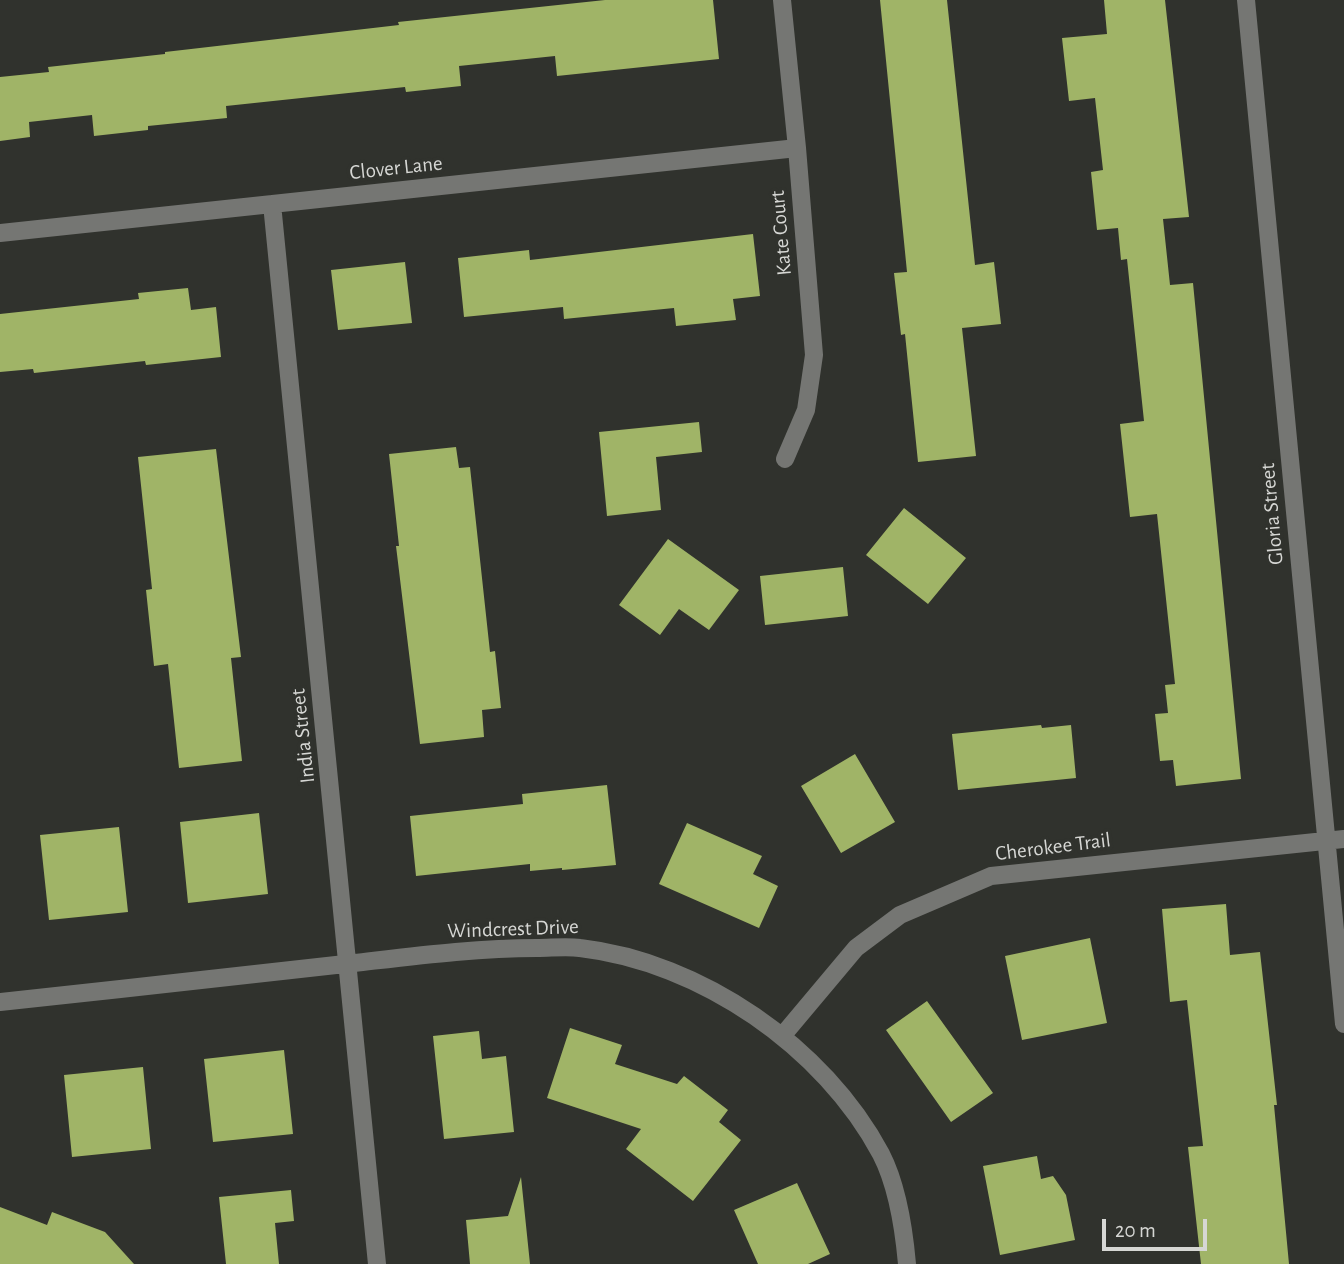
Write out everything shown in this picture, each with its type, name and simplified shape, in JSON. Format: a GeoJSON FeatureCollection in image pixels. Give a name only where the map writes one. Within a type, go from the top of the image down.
{"type":"FeatureCollection","features":[{"type":"Feature","properties":{"kind":"street","name":"Kate Court"},"geometry":{"type":"LineString","coordinates":[[782,0],[814,355],[806,410],[785,459]]}},
{"type":"Feature","properties":{"kind":"street","name":"Gloria Street"},"geometry":{"type":"LineString","coordinates":[[1246,0],[1335,840],[1344,1024]]}},
{"type":"Feature","properties":{"kind":"street","name":"Clover Lane"},"geometry":{"type":"LineString","coordinates":[[0,233],[797,148]]}},
{"type":"Feature","properties":{"kind":"street","name":"India Street"},"geometry":{"type":"LineString","coordinates":[[272,204],[377,1264]]}},
{"type":"Feature","properties":{"kind":"street","name":"Cherokee Trail"},"geometry":{"type":"LineString","coordinates":[[783,1035],[856,948],[900,915],[991,876],[1335,840]]}},
{"type":"Feature","properties":{"kind":"street","name":"Windcrest Drive"},"geometry":{"type":"LineString","coordinates":[[0,1002],[490,948],[579,947],[637,960],[691,980],[732,1001],[783,1035],[848,1103],[882,1156],[903,1220],[907,1264]]}},
{"type":"Feature","properties":{"kind":"building"},"geometry":{"type":"Polygon","coordinates":[[[605,0],[713,0],[719,59],[557,76],[555,56],[459,66],[461,86],[406,92],[405,87],[226,106],[227,118],[148,126],[148,130],[94,136],[92,115],[29,122],[30,137],[0,141],[0,77],[49,72],[48,67],[399,25],[398,22],[605,0]]]}},
{"type":"Feature","properties":{"kind":"building"},"geometry":{"type":"Polygon","coordinates":[[[880,0],[947,0],[975,265],[994,262],[1001,324],[962,328],[976,456],[918,462],[905,334],[901,335],[894,273],[907,272],[880,0]]]}},
{"type":"Feature","properties":{"kind":"building"},"geometry":{"type":"Polygon","coordinates":[[[1104,0],[1165,0],[1189,217],[1163,219],[1170,285],[1193,283],[1241,779],[1176,786],[1173,760],[1160,761],[1155,714],[1168,713],[1165,685],[1175,684],[1157,514],[1130,517],[1120,424],[1144,421],[1127,259],[1121,260],[1118,228],[1097,230],[1091,172],[1103,170],[1095,98],[1069,101],[1062,38],[1107,34],[1104,0]]]}},
{"type":"Feature","properties":{"kind":"building"},"geometry":{"type":"Polygon","coordinates":[[[753,234],[760,296],[733,299],[736,320],[676,326],[674,308],[564,319],[563,307],[464,317],[458,258],[529,250],[530,260],[753,234]]]}},
{"type":"Feature","properties":{"kind":"building"},"geometry":{"type":"Polygon","coordinates":[[[405,262],[412,323],[338,330],[331,270],[405,262]]]}},
{"type":"Feature","properties":{"kind":"building"},"geometry":{"type":"Polygon","coordinates":[[[188,288],[191,310],[216,307],[221,357],[146,365],[145,361],[34,373],[33,369],[0,372],[0,314],[139,299],[138,293],[188,288]]]}},
{"type":"Feature","properties":{"kind":"building"},"geometry":{"type":"Polygon","coordinates":[[[699,422],[702,452],[656,457],[661,510],[607,516],[599,432],[699,422]]]}},
{"type":"Feature","properties":{"kind":"building"},"geometry":{"type":"Polygon","coordinates":[[[456,447],[459,468],[470,467],[490,652],[495,651],[501,708],[482,710],[484,737],[420,744],[396,546],[399,546],[389,454],[456,447]]]}},
{"type":"Feature","properties":{"kind":"building"},"geometry":{"type":"Polygon","coordinates":[[[216,449],[241,657],[231,658],[242,761],[179,768],[168,664],[154,666],[146,590],[152,589],[138,457],[216,449]]]}},
{"type":"Feature","properties":{"kind":"building"},"geometry":{"type":"Polygon","coordinates":[[[904,508],[966,558],[928,604],[866,555],[904,508]]]}},
{"type":"Feature","properties":{"kind":"building"},"geometry":{"type":"Polygon","coordinates":[[[668,539],[739,590],[709,630],[679,609],[660,635],[619,605],[668,539]]]}},
{"type":"Feature","properties":{"kind":"building"},"geometry":{"type":"Polygon","coordinates":[[[843,567],[848,616],[765,625],[760,576],[843,567]]]}},
{"type":"Feature","properties":{"kind":"building"},"geometry":{"type":"Polygon","coordinates":[[[1041,725],[1042,728],[1071,725],[1076,778],[958,790],[952,734],[1041,725]]]}},
{"type":"Feature","properties":{"kind":"building"},"geometry":{"type":"Polygon","coordinates":[[[855,754],[895,822],[841,853],[801,786],[855,754]]]}},
{"type":"Feature","properties":{"kind":"building"},"geometry":{"type":"Polygon","coordinates":[[[607,785],[616,865],[530,871],[530,864],[416,876],[410,816],[523,804],[522,794],[607,785]]]}},
{"type":"Feature","properties":{"kind":"building"},"geometry":{"type":"Polygon","coordinates":[[[259,813],[268,894],[188,903],[180,822],[259,813]]]}},
{"type":"Feature","properties":{"kind":"building"},"geometry":{"type":"Polygon","coordinates":[[[687,823],[762,856],[753,874],[778,886],[759,928],[659,884],[687,823]]]}},
{"type":"Feature","properties":{"kind":"building"},"geometry":{"type":"Polygon","coordinates":[[[119,827],[128,912],[49,920],[40,835],[119,827]]]}},
{"type":"Feature","properties":{"kind":"building"},"geometry":{"type":"Polygon","coordinates":[[[1226,904],[1230,955],[1260,952],[1277,1105],[1274,1105],[1289,1264],[1201,1264],[1188,1147],[1203,1146],[1187,1000],[1170,1002],[1162,909],[1226,904]]]}},
{"type":"Feature","properties":{"kind":"building"},"geometry":{"type":"Polygon","coordinates":[[[1090,938],[1107,1023],[1022,1040],[1005,956],[1090,938]]]}},
{"type":"Feature","properties":{"kind":"building"},"geometry":{"type":"Polygon","coordinates":[[[927,1001],[993,1093],[951,1122],[886,1030],[927,1001]]]}},
{"type":"Feature","properties":{"kind":"building"},"geometry":{"type":"Polygon","coordinates":[[[570,1028],[622,1045],[615,1064],[677,1084],[684,1076],[728,1110],[719,1122],[741,1140],[693,1201],[626,1149],[641,1129],[547,1098],[570,1028]]]}},
{"type":"Feature","properties":{"kind":"building"},"geometry":{"type":"Polygon","coordinates":[[[479,1031],[482,1059],[506,1056],[514,1132],[444,1139],[433,1036],[479,1031]]]}},
{"type":"Feature","properties":{"kind":"building"},"geometry":{"type":"Polygon","coordinates":[[[284,1050],[293,1134],[213,1142],[204,1059],[284,1050]]]}},
{"type":"Feature","properties":{"kind":"building"},"geometry":{"type":"Polygon","coordinates":[[[143,1067],[151,1149],[72,1157],[64,1075],[143,1067]]]}},
{"type":"Feature","properties":{"kind":"building"},"geometry":{"type":"Polygon","coordinates":[[[1037,1156],[1041,1179],[1053,1176],[1066,1195],[1075,1240],[1000,1255],[983,1166],[1037,1156]]]}},
{"type":"Feature","properties":{"kind":"building"},"geometry":{"type":"Polygon","coordinates":[[[521,1177],[530,1264],[470,1264],[466,1220],[508,1216],[521,1177]]]}},
{"type":"Feature","properties":{"kind":"building"},"geometry":{"type":"Polygon","coordinates":[[[797,1183],[830,1254],[808,1264],[758,1264],[734,1210],[797,1183]]]}},
{"type":"Feature","properties":{"kind":"building"},"geometry":{"type":"Polygon","coordinates":[[[291,1190],[294,1221],[275,1223],[279,1264],[226,1264],[219,1197],[291,1190]]]}},
{"type":"Feature","properties":{"kind":"building"},"geometry":{"type":"Polygon","coordinates":[[[0,1207],[47,1225],[52,1212],[105,1232],[134,1264],[0,1264],[0,1207]]]}}]}
